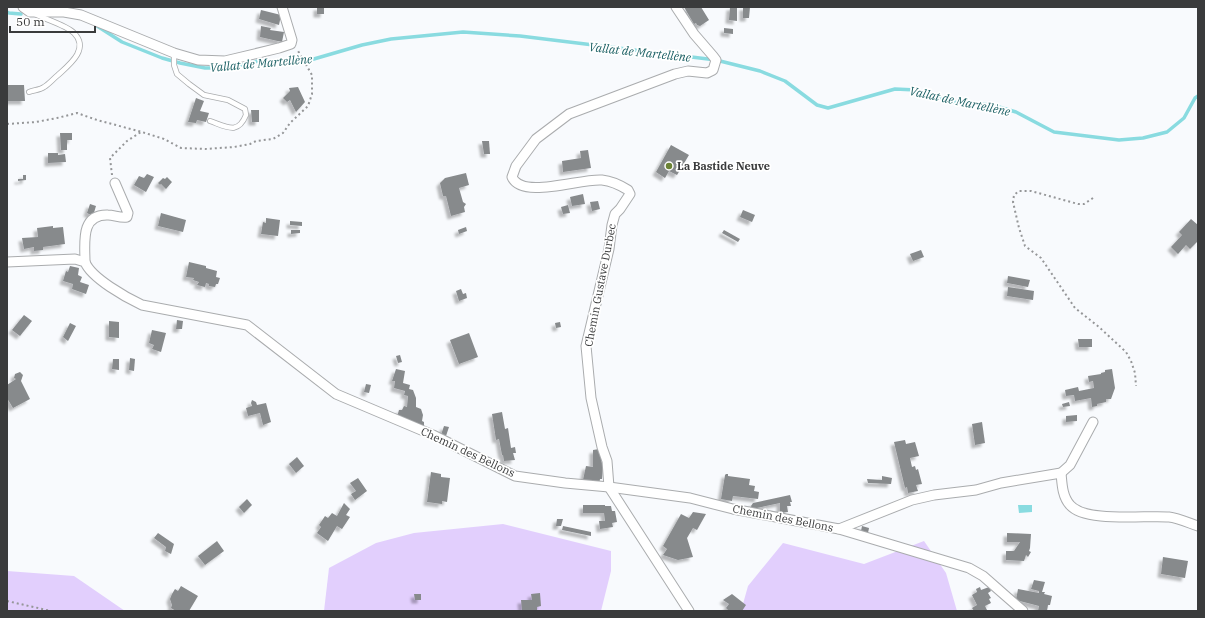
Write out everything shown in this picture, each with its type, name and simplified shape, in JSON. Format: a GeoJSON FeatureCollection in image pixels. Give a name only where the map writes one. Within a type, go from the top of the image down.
{"type":"FeatureCollection","features":[{"type":"Feature","properties":{"kind":"street"},"geometry":{"type":"LineString","coordinates":[[26,9],[81,15],[174,56],[198,60],[225,61],[291,44],[292,40],[282,7]]}},
{"type":"Feature","properties":{"kind":"street","name":"Chemin Gustave Durbec"},"geometry":{"type":"LineString","coordinates":[[608,487],[609,474],[607,461],[602,447],[591,398],[586,346],[609,249],[615,214],[620,210],[630,194],[628,190],[616,183],[602,180],[592,180],[545,188],[529,188],[519,186],[512,177],[516,166],[536,139],[569,114],[675,74],[706,72],[713,70],[716,60],[694,34],[676,7]]}},
{"type":"Feature","properties":{"kind":"street"},"geometry":{"type":"LineString","coordinates":[[7,262],[75,259],[85,262],[86,230],[89,222],[96,216],[108,215],[120,218],[127,217],[128,212],[115,183]]}},
{"type":"Feature","properties":{"kind":"street","name":"Chemin des Bellons"},"geometry":{"type":"LineString","coordinates":[[85,262],[86,267],[92,274],[129,299],[142,305],[247,325],[336,394],[433,435],[515,476],[690,498],[733,510],[839,529],[969,568],[983,576],[1023,611]]}},
{"type":"Feature","properties":{"kind":"street"},"geometry":{"type":"LineString","coordinates":[[839,529],[912,500],[934,495],[976,490],[1001,482],[1061,473],[1070,465],[1094,422]]}},
{"type":"Feature","properties":{"kind":"street"},"geometry":{"type":"LineString","coordinates":[[1061,473],[1063,491],[1070,505],[1084,513],[1097,516],[1140,518],[1170,517],[1198,526]]}},
{"type":"Feature","properties":{"kind":"street"},"geometry":{"type":"LineString","coordinates":[[608,487],[689,611]]}},
{"type":"Feature","properties":{"kind":"lane"},"geometry":{"type":"LineString","coordinates":[[26,9],[74,32],[79,39],[80,46],[76,58],[71,64],[43,88],[29,92]]}},
{"type":"Feature","properties":{"kind":"lane"},"geometry":{"type":"LineString","coordinates":[[174,56],[174,65],[177,74],[189,84],[204,94],[228,100],[245,108],[246,115],[243,123],[235,128],[210,121]]}},
{"type":"Feature","properties":{"kind":"path"},"geometry":{"type":"LineString","coordinates":[[7,124],[36,122],[57,118],[76,112],[97,120],[164,139],[181,148],[205,149],[250,144],[256,141],[273,139],[283,134],[290,123],[308,106],[313,89],[312,75],[298,51],[291,44]]}},
{"type":"Feature","properties":{"kind":"path"},"geometry":{"type":"LineString","coordinates":[[115,183],[111,172],[110,158],[127,141],[142,132]]}},
{"type":"Feature","properties":{"kind":"path"},"geometry":{"type":"LineString","coordinates":[[1093,198],[1084,204],[1078,204],[1031,191],[1019,191],[1014,195],[1013,202],[1025,246],[1041,258],[1075,308],[1099,327],[1126,352],[1135,373],[1136,386]]}},
{"type":"Feature","properties":{"kind":"path"},"geometry":{"type":"LineString","coordinates":[[7,601],[51,611]]}},
{"type":"Feature","properties":{"kind":"shaded area"},"geometry":{"type":"Polygon","coordinates":[[[503,524],[611,551],[611,571],[601,611],[324,611],[329,568],[376,543],[414,533],[503,524]]]}},
{"type":"Feature","properties":{"kind":"shaded area"},"geometry":{"type":"Polygon","coordinates":[[[924,541],[946,573],[957,611],[741,611],[748,586],[783,543],[864,564],[924,541]]]}},
{"type":"Feature","properties":{"kind":"shaded area"},"geometry":{"type":"Polygon","coordinates":[[[7,571],[74,576],[125,611],[7,611],[7,571]]]}},
{"type":"Feature","properties":{"kind":"water"},"geometry":{"type":"Polygon","coordinates":[[[1018,505],[1032,505],[1032,512],[1019,513],[1018,505]]]}},
{"type":"Feature","properties":{"kind":"building"},"geometry":{"type":"Polygon","coordinates":[[[317,7],[324,7],[324,14],[317,14],[317,7]]]}},
{"type":"Feature","properties":{"kind":"building"},"geometry":{"type":"Polygon","coordinates":[[[684,7],[701,7],[709,20],[700,26],[696,23],[694,24],[684,7]]]}},
{"type":"Feature","properties":{"kind":"building"},"geometry":{"type":"Polygon","coordinates":[[[730,7],[737,7],[737,21],[729,20],[730,7]]]}},
{"type":"Feature","properties":{"kind":"building"},"geometry":{"type":"Polygon","coordinates":[[[743,7],[750,7],[749,18],[743,18],[743,7]]]}},
{"type":"Feature","properties":{"kind":"building"},"geometry":{"type":"Polygon","coordinates":[[[261,10],[281,15],[279,25],[259,19],[261,10]]]}},
{"type":"Feature","properties":{"kind":"building"},"geometry":{"type":"Polygon","coordinates":[[[261,26],[271,28],[270,30],[284,32],[282,42],[260,37],[261,26]]]}},
{"type":"Feature","properties":{"kind":"building"},"geometry":{"type":"Polygon","coordinates":[[[724,28],[733,29],[733,34],[724,33],[724,28]]]}},
{"type":"Feature","properties":{"kind":"building"},"geometry":{"type":"Polygon","coordinates":[[[7,85],[24,85],[25,101],[7,101],[7,85]]]}},
{"type":"Feature","properties":{"kind":"building"},"geometry":{"type":"Polygon","coordinates":[[[298,87],[305,102],[296,112],[290,100],[287,102],[283,98],[290,91],[289,88],[298,87]]]}},
{"type":"Feature","properties":{"kind":"building"},"geometry":{"type":"Polygon","coordinates":[[[196,98],[204,101],[200,111],[209,113],[206,122],[197,120],[196,123],[188,122],[196,98]]]}},
{"type":"Feature","properties":{"kind":"building"},"geometry":{"type":"Polygon","coordinates":[[[251,110],[259,110],[259,122],[252,122],[251,110]]]}},
{"type":"Feature","properties":{"kind":"building"},"geometry":{"type":"Polygon","coordinates":[[[60,133],[72,133],[72,140],[67,140],[67,150],[61,150],[60,133]]]}},
{"type":"Feature","properties":{"kind":"building"},"geometry":{"type":"Polygon","coordinates":[[[482,141],[489,141],[490,154],[484,154],[482,141]]]}},
{"type":"Feature","properties":{"kind":"building","name":"La Bastide Neuve"},"geometry":{"type":"Polygon","coordinates":[[[671,145],[689,155],[677,175],[669,171],[665,178],[656,172],[671,145]]]}},
{"type":"Feature","properties":{"kind":"building"},"geometry":{"type":"Polygon","coordinates":[[[588,150],[591,168],[563,172],[562,161],[581,158],[580,151],[588,150]]]}},
{"type":"Feature","properties":{"kind":"building"},"geometry":{"type":"Polygon","coordinates":[[[48,153],[58,153],[58,155],[65,154],[66,162],[48,163],[48,153]]]}},
{"type":"Feature","properties":{"kind":"building"},"geometry":{"type":"Polygon","coordinates":[[[466,173],[469,185],[459,188],[463,202],[466,204],[464,207],[465,212],[451,216],[446,196],[443,196],[440,183],[445,178],[466,173]]]}},
{"type":"Feature","properties":{"kind":"building"},"geometry":{"type":"Polygon","coordinates":[[[147,174],[154,177],[146,192],[134,185],[139,176],[144,178],[147,174]]]}},
{"type":"Feature","properties":{"kind":"building"},"geometry":{"type":"Polygon","coordinates":[[[23,175],[26,175],[26,180],[18,181],[18,179],[23,179],[23,175]]]}},
{"type":"Feature","properties":{"kind":"building"},"geometry":{"type":"Polygon","coordinates":[[[167,177],[172,182],[166,189],[158,183],[163,178],[165,179],[167,177]]]}},
{"type":"Feature","properties":{"kind":"building"},"geometry":{"type":"Polygon","coordinates":[[[583,194],[585,204],[572,206],[570,197],[583,194]]]}},
{"type":"Feature","properties":{"kind":"building"},"geometry":{"type":"Polygon","coordinates":[[[598,201],[600,209],[592,211],[590,202],[598,201]]]}},
{"type":"Feature","properties":{"kind":"building"},"geometry":{"type":"Polygon","coordinates":[[[90,204],[96,206],[93,216],[87,213],[90,204]]]}},
{"type":"Feature","properties":{"kind":"building"},"geometry":{"type":"Polygon","coordinates":[[[568,205],[570,213],[563,214],[561,207],[568,205]]]}},
{"type":"Feature","properties":{"kind":"building"},"geometry":{"type":"Polygon","coordinates":[[[743,210],[755,215],[752,222],[740,217],[743,210]]]}},
{"type":"Feature","properties":{"kind":"building"},"geometry":{"type":"Polygon","coordinates":[[[161,213],[186,220],[183,232],[158,226],[161,213]]]}},
{"type":"Feature","properties":{"kind":"building"},"geometry":{"type":"Polygon","coordinates":[[[266,218],[280,220],[278,236],[261,234],[263,222],[266,223],[266,218]]]}},
{"type":"Feature","properties":{"kind":"building"},"geometry":{"type":"Polygon","coordinates":[[[1191,219],[1198,225],[1198,241],[1190,249],[1186,245],[1178,254],[1171,247],[1182,235],[1179,232],[1191,219]]]}},
{"type":"Feature","properties":{"kind":"building"},"geometry":{"type":"Polygon","coordinates":[[[290,221],[302,222],[302,226],[290,225],[290,221]]]}},
{"type":"Feature","properties":{"kind":"building"},"geometry":{"type":"Polygon","coordinates":[[[53,226],[53,228],[63,227],[65,244],[43,247],[43,250],[34,251],[34,247],[24,249],[22,238],[38,237],[37,228],[53,226]]]}},
{"type":"Feature","properties":{"kind":"building"},"geometry":{"type":"Polygon","coordinates":[[[466,227],[467,231],[459,234],[458,230],[466,227]]]}},
{"type":"Feature","properties":{"kind":"building"},"geometry":{"type":"Polygon","coordinates":[[[291,230],[300,230],[300,233],[291,234],[291,230]]]}},
{"type":"Feature","properties":{"kind":"building"},"geometry":{"type":"Polygon","coordinates":[[[724,230],[740,239],[738,242],[722,233],[724,230]]]}},
{"type":"Feature","properties":{"kind":"building"},"geometry":{"type":"Polygon","coordinates":[[[921,250],[924,257],[913,261],[910,254],[921,250]]]}},
{"type":"Feature","properties":{"kind":"building"},"geometry":{"type":"Polygon","coordinates":[[[189,262],[206,266],[206,268],[217,271],[216,277],[220,278],[218,284],[216,284],[215,287],[209,286],[209,284],[206,283],[205,287],[197,285],[199,282],[193,280],[194,278],[186,277],[189,262]]]}},
{"type":"Feature","properties":{"kind":"building"},"geometry":{"type":"Polygon","coordinates":[[[70,266],[79,268],[78,275],[82,277],[80,282],[89,285],[86,294],[72,289],[73,284],[63,281],[66,271],[68,272],[70,266]]]}},
{"type":"Feature","properties":{"kind":"building"},"geometry":{"type":"Polygon","coordinates":[[[1008,276],[1030,280],[1028,287],[1007,283],[1008,276]]]}},
{"type":"Feature","properties":{"kind":"building"},"geometry":{"type":"Polygon","coordinates":[[[1008,287],[1034,291],[1033,300],[1007,296],[1008,287]]]}},
{"type":"Feature","properties":{"kind":"building"},"geometry":{"type":"Polygon","coordinates":[[[461,289],[463,294],[466,293],[467,298],[459,301],[456,291],[461,289]]]}},
{"type":"Feature","properties":{"kind":"building"},"geometry":{"type":"Polygon","coordinates":[[[24,315],[32,321],[20,336],[12,330],[24,315]]]}},
{"type":"Feature","properties":{"kind":"building"},"geometry":{"type":"Polygon","coordinates":[[[177,320],[183,321],[182,329],[176,329],[177,320]]]}},
{"type":"Feature","properties":{"kind":"building"},"geometry":{"type":"Polygon","coordinates":[[[109,321],[119,322],[119,338],[109,337],[109,321]]]}},
{"type":"Feature","properties":{"kind":"building"},"geometry":{"type":"Polygon","coordinates":[[[560,322],[561,327],[556,328],[555,323],[560,322]]]}},
{"type":"Feature","properties":{"kind":"building"},"geometry":{"type":"Polygon","coordinates":[[[70,323],[76,326],[68,341],[63,337],[70,323]]]}},
{"type":"Feature","properties":{"kind":"building"},"geometry":{"type":"Polygon","coordinates":[[[152,330],[166,333],[161,352],[152,349],[154,345],[149,343],[152,330]]]}},
{"type":"Feature","properties":{"kind":"building"},"geometry":{"type":"Polygon","coordinates":[[[469,333],[478,357],[459,364],[450,340],[469,333]]]}},
{"type":"Feature","properties":{"kind":"building"},"geometry":{"type":"Polygon","coordinates":[[[1078,339],[1092,339],[1092,347],[1079,347],[1078,339]]]}},
{"type":"Feature","properties":{"kind":"building"},"geometry":{"type":"Polygon","coordinates":[[[400,355],[402,362],[398,363],[396,356],[400,355]]]}},
{"type":"Feature","properties":{"kind":"building"},"geometry":{"type":"Polygon","coordinates":[[[130,358],[135,359],[134,371],[129,370],[130,358]]]}},
{"type":"Feature","properties":{"kind":"building"},"geometry":{"type":"Polygon","coordinates":[[[113,359],[119,359],[119,370],[112,369],[113,359]]]}},
{"type":"Feature","properties":{"kind":"building"},"geometry":{"type":"Polygon","coordinates":[[[396,369],[405,371],[403,383],[410,385],[409,389],[413,390],[416,398],[416,407],[421,409],[423,415],[422,421],[424,422],[424,426],[397,417],[399,410],[402,410],[404,406],[407,407],[408,396],[404,395],[405,391],[394,388],[395,381],[392,381],[396,369]]]}},
{"type":"Feature","properties":{"kind":"building"},"geometry":{"type":"Polygon","coordinates":[[[1112,369],[1115,388],[1111,399],[1106,399],[1106,402],[1092,407],[1091,398],[1075,401],[1074,395],[1066,396],[1065,390],[1078,387],[1079,391],[1094,388],[1093,381],[1089,382],[1088,376],[1101,374],[1105,372],[1105,370],[1112,369]]]}},
{"type":"Feature","properties":{"kind":"building"},"geometry":{"type":"Polygon","coordinates":[[[20,372],[23,375],[21,381],[30,399],[13,408],[7,398],[7,385],[16,379],[14,378],[15,374],[20,372]]]}},
{"type":"Feature","properties":{"kind":"building"},"geometry":{"type":"Polygon","coordinates":[[[366,384],[371,385],[369,393],[364,392],[366,384]]]}},
{"type":"Feature","properties":{"kind":"building"},"geometry":{"type":"Polygon","coordinates":[[[252,400],[256,402],[257,405],[266,403],[271,422],[263,425],[260,413],[248,416],[246,408],[252,406],[252,400]]]}},
{"type":"Feature","properties":{"kind":"building"},"geometry":{"type":"Polygon","coordinates":[[[1069,402],[1070,406],[1063,407],[1062,404],[1069,402]]]}},
{"type":"Feature","properties":{"kind":"building"},"geometry":{"type":"Polygon","coordinates":[[[502,412],[505,429],[508,428],[511,448],[515,447],[516,453],[513,453],[515,460],[504,461],[499,439],[496,440],[492,414],[502,412]]]}},
{"type":"Feature","properties":{"kind":"building"},"geometry":{"type":"Polygon","coordinates":[[[1077,415],[1077,421],[1066,422],[1066,416],[1077,415]]]}},
{"type":"Feature","properties":{"kind":"building"},"geometry":{"type":"Polygon","coordinates":[[[982,422],[985,443],[975,445],[972,424],[982,422]]]}},
{"type":"Feature","properties":{"kind":"building"},"geometry":{"type":"Polygon","coordinates":[[[444,426],[449,427],[446,436],[441,435],[444,426]]]}},
{"type":"Feature","properties":{"kind":"building"},"geometry":{"type":"Polygon","coordinates":[[[905,440],[906,444],[915,442],[919,456],[910,458],[912,467],[915,466],[916,470],[918,469],[922,484],[916,485],[918,491],[908,493],[907,487],[905,488],[894,442],[905,440]]]}},
{"type":"Feature","properties":{"kind":"building"},"geometry":{"type":"Polygon","coordinates":[[[599,449],[603,468],[602,479],[600,479],[599,484],[583,480],[586,466],[593,467],[593,450],[599,449]]]}},
{"type":"Feature","properties":{"kind":"building"},"geometry":{"type":"Polygon","coordinates":[[[297,457],[304,466],[296,473],[289,464],[297,457]]]}},
{"type":"Feature","properties":{"kind":"building"},"geometry":{"type":"Polygon","coordinates":[[[431,472],[441,474],[441,477],[450,478],[447,502],[442,501],[442,504],[427,502],[431,472]]]}},
{"type":"Feature","properties":{"kind":"building"},"geometry":{"type":"Polygon","coordinates":[[[726,474],[728,474],[728,476],[750,479],[749,485],[755,486],[754,491],[759,492],[758,499],[733,496],[732,501],[721,499],[726,474]]]}},
{"type":"Feature","properties":{"kind":"building"},"geometry":{"type":"Polygon","coordinates":[[[882,476],[892,478],[891,484],[868,483],[867,479],[882,480],[882,476]]]}},
{"type":"Feature","properties":{"kind":"building"},"geometry":{"type":"Polygon","coordinates":[[[358,478],[367,491],[355,500],[351,494],[356,491],[350,483],[358,478]]]}},
{"type":"Feature","properties":{"kind":"building"},"geometry":{"type":"Polygon","coordinates":[[[790,495],[792,502],[790,502],[791,506],[787,506],[788,512],[780,513],[780,503],[752,509],[751,506],[753,503],[790,495]]]}},
{"type":"Feature","properties":{"kind":"building"},"geometry":{"type":"Polygon","coordinates":[[[247,499],[252,505],[244,513],[239,507],[247,499]]]}},
{"type":"Feature","properties":{"kind":"building"},"geometry":{"type":"Polygon","coordinates":[[[344,503],[350,509],[346,515],[350,517],[342,529],[337,526],[328,541],[317,533],[321,527],[319,525],[325,516],[328,518],[332,513],[337,516],[344,503]]]}},
{"type":"Feature","properties":{"kind":"building"},"geometry":{"type":"Polygon","coordinates":[[[583,505],[611,506],[612,511],[615,511],[617,522],[612,523],[613,527],[600,529],[599,521],[605,521],[604,513],[583,513],[583,505]]]}},
{"type":"Feature","properties":{"kind":"building"},"geometry":{"type":"Polygon","coordinates":[[[693,512],[706,514],[697,530],[693,528],[687,538],[693,557],[678,560],[663,555],[667,549],[663,546],[681,514],[689,518],[693,512]]]}},
{"type":"Feature","properties":{"kind":"building"},"geometry":{"type":"Polygon","coordinates":[[[557,519],[563,519],[561,526],[556,526],[557,519]]]}},
{"type":"Feature","properties":{"kind":"building"},"geometry":{"type":"Polygon","coordinates":[[[563,526],[591,532],[591,536],[562,530],[563,526]]]}},
{"type":"Feature","properties":{"kind":"building"},"geometry":{"type":"Polygon","coordinates":[[[862,526],[869,528],[868,533],[861,531],[862,526]]]}},
{"type":"Feature","properties":{"kind":"building"},"geometry":{"type":"Polygon","coordinates":[[[158,533],[174,544],[171,554],[165,551],[166,547],[154,538],[158,533]]]}},
{"type":"Feature","properties":{"kind":"building"},"geometry":{"type":"Polygon","coordinates":[[[1007,533],[1031,534],[1029,551],[1031,552],[1028,557],[1026,555],[1024,561],[1006,560],[1006,551],[1014,551],[1020,542],[1007,542],[1007,533]]]}},
{"type":"Feature","properties":{"kind":"building"},"geometry":{"type":"Polygon","coordinates":[[[217,541],[224,551],[205,565],[198,556],[217,541]]]}},
{"type":"Feature","properties":{"kind":"building"},"geometry":{"type":"Polygon","coordinates":[[[1163,557],[1188,561],[1185,578],[1161,574],[1163,557]]]}},
{"type":"Feature","properties":{"kind":"building"},"geometry":{"type":"Polygon","coordinates":[[[1034,580],[1045,582],[1042,592],[1052,596],[1047,611],[1038,611],[1039,606],[1016,600],[1018,589],[1039,593],[1039,591],[1031,589],[1034,580]]]}},
{"type":"Feature","properties":{"kind":"building"},"geometry":{"type":"Polygon","coordinates":[[[181,586],[198,596],[189,611],[176,611],[171,608],[172,605],[170,599],[172,594],[175,589],[178,591],[181,586]]]}},
{"type":"Feature","properties":{"kind":"building"},"geometry":{"type":"Polygon","coordinates":[[[980,587],[981,590],[989,587],[991,591],[988,593],[991,598],[989,599],[991,603],[985,606],[987,610],[985,611],[974,611],[972,608],[977,605],[972,595],[977,592],[976,589],[980,587]]]}},
{"type":"Feature","properties":{"kind":"building"},"geometry":{"type":"Polygon","coordinates":[[[540,593],[541,606],[537,607],[537,611],[522,611],[521,600],[532,600],[531,594],[540,593]]]}},
{"type":"Feature","properties":{"kind":"building"},"geometry":{"type":"Polygon","coordinates":[[[414,594],[421,594],[421,600],[415,600],[414,594]]]}},
{"type":"Feature","properties":{"kind":"building"},"geometry":{"type":"Polygon","coordinates":[[[732,594],[746,605],[742,611],[729,611],[726,608],[729,604],[723,600],[732,594]]]}},
{"type":"Feature","properties":{"kind":"waterway","name":"Vallat de Martellène"},"geometry":{"type":"LineString","coordinates":[[7,12],[21,14]]}},
{"type":"Feature","properties":{"kind":"waterway","name":"Vallat de Martellène"},"geometry":{"type":"LineString","coordinates":[[97,26],[122,42],[162,58],[205,68],[229,68],[258,61],[307,61],[362,45],[391,39],[463,32],[520,36],[716,60],[760,71],[785,81],[817,105],[828,108],[895,89],[916,90],[953,102],[992,105],[1016,112],[1054,132],[1119,140],[1143,138],[1167,132],[1184,118],[1195,98],[1198,96]]}},
{"type":"Feature","properties":{"kind":"place","name":"La Bastide Neuve"},"geometry":{"type":"Point","coordinates":[669,166]}}]}
